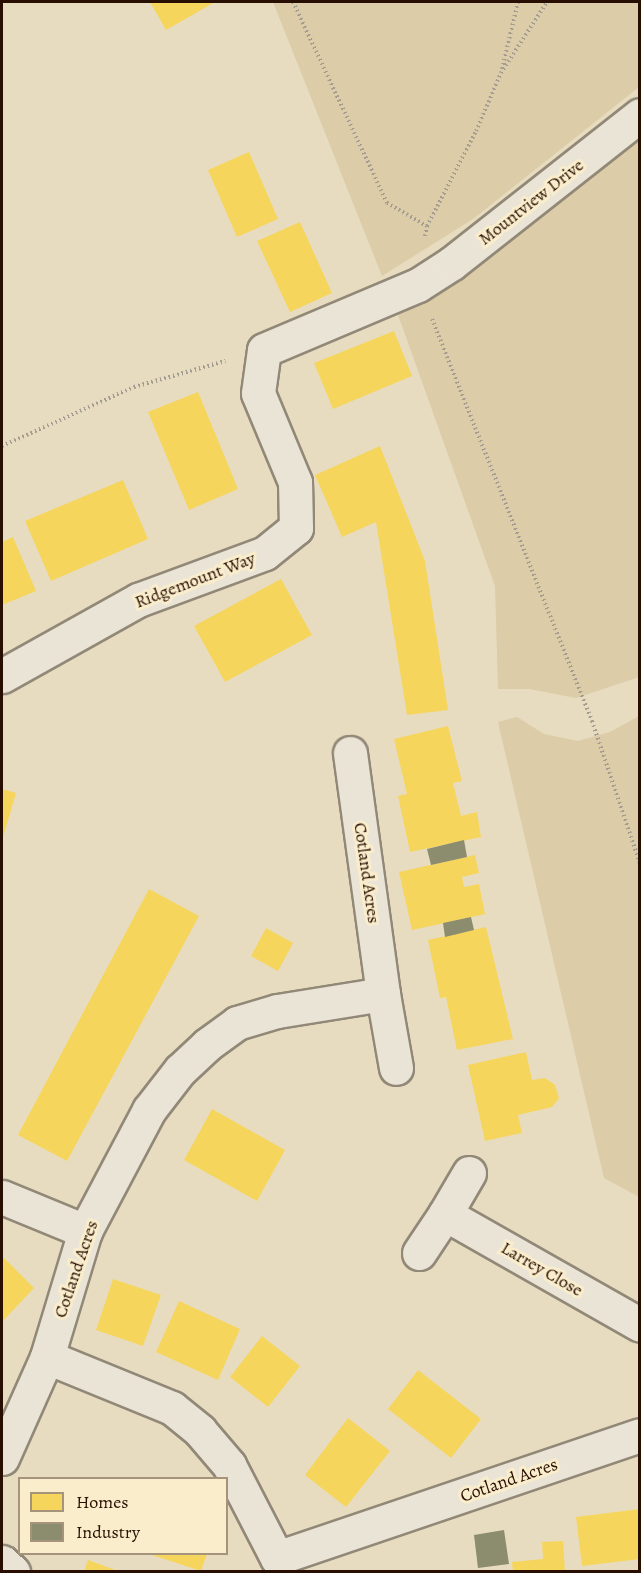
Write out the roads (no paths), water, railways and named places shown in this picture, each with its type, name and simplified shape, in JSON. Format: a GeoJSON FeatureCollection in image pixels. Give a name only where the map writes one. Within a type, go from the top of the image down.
{"type":"FeatureCollection","features":[{"type":"Feature","properties":{"kind":"street","name":"Mountview Drive"},"geometry":{"type":"LineString","coordinates":[[264,351],[418,285],[452,263],[639,115]]}},
{"type":"Feature","properties":{"kind":"street","name":"Ridgemount Way"},"geometry":{"type":"LineString","coordinates":[[2,676],[138,600],[265,554],[296,528],[295,482],[258,393],[264,351]]}},
{"type":"Feature","properties":{"kind":"street","name":"Cotland Acres"},"geometry":{"type":"LineString","coordinates":[[350,753],[383,994],[396,1068]]}},
{"type":"Feature","properties":{"kind":"street","name":"Cotland Acres"},"geometry":{"type":"LineString","coordinates":[[383,994],[277,1011],[237,1023],[207,1045],[180,1070],[149,1110],[85,1231],[47,1357],[172,1408],[200,1431],[229,1465],[279,1565],[639,1436]]}},
{"type":"Feature","properties":{"kind":"street"},"geometry":{"type":"LineString","coordinates":[[419,1253],[469,1173]]}},
{"type":"Feature","properties":{"kind":"street"},"geometry":{"type":"LineString","coordinates":[[2,1197],[85,1231]]}},
{"type":"Feature","properties":{"kind":"street","name":"Larrey Close"},"geometry":{"type":"LineString","coordinates":[[445,1214],[639,1324]]}},
{"type":"Feature","properties":{"kind":"street"},"geometry":{"type":"LineString","coordinates":[[2,1458],[47,1357]]}},
{"type":"Feature","properties":{"kind":"street"},"geometry":{"type":"LineString","coordinates":[[2,1562],[13,1572]]}}]}
